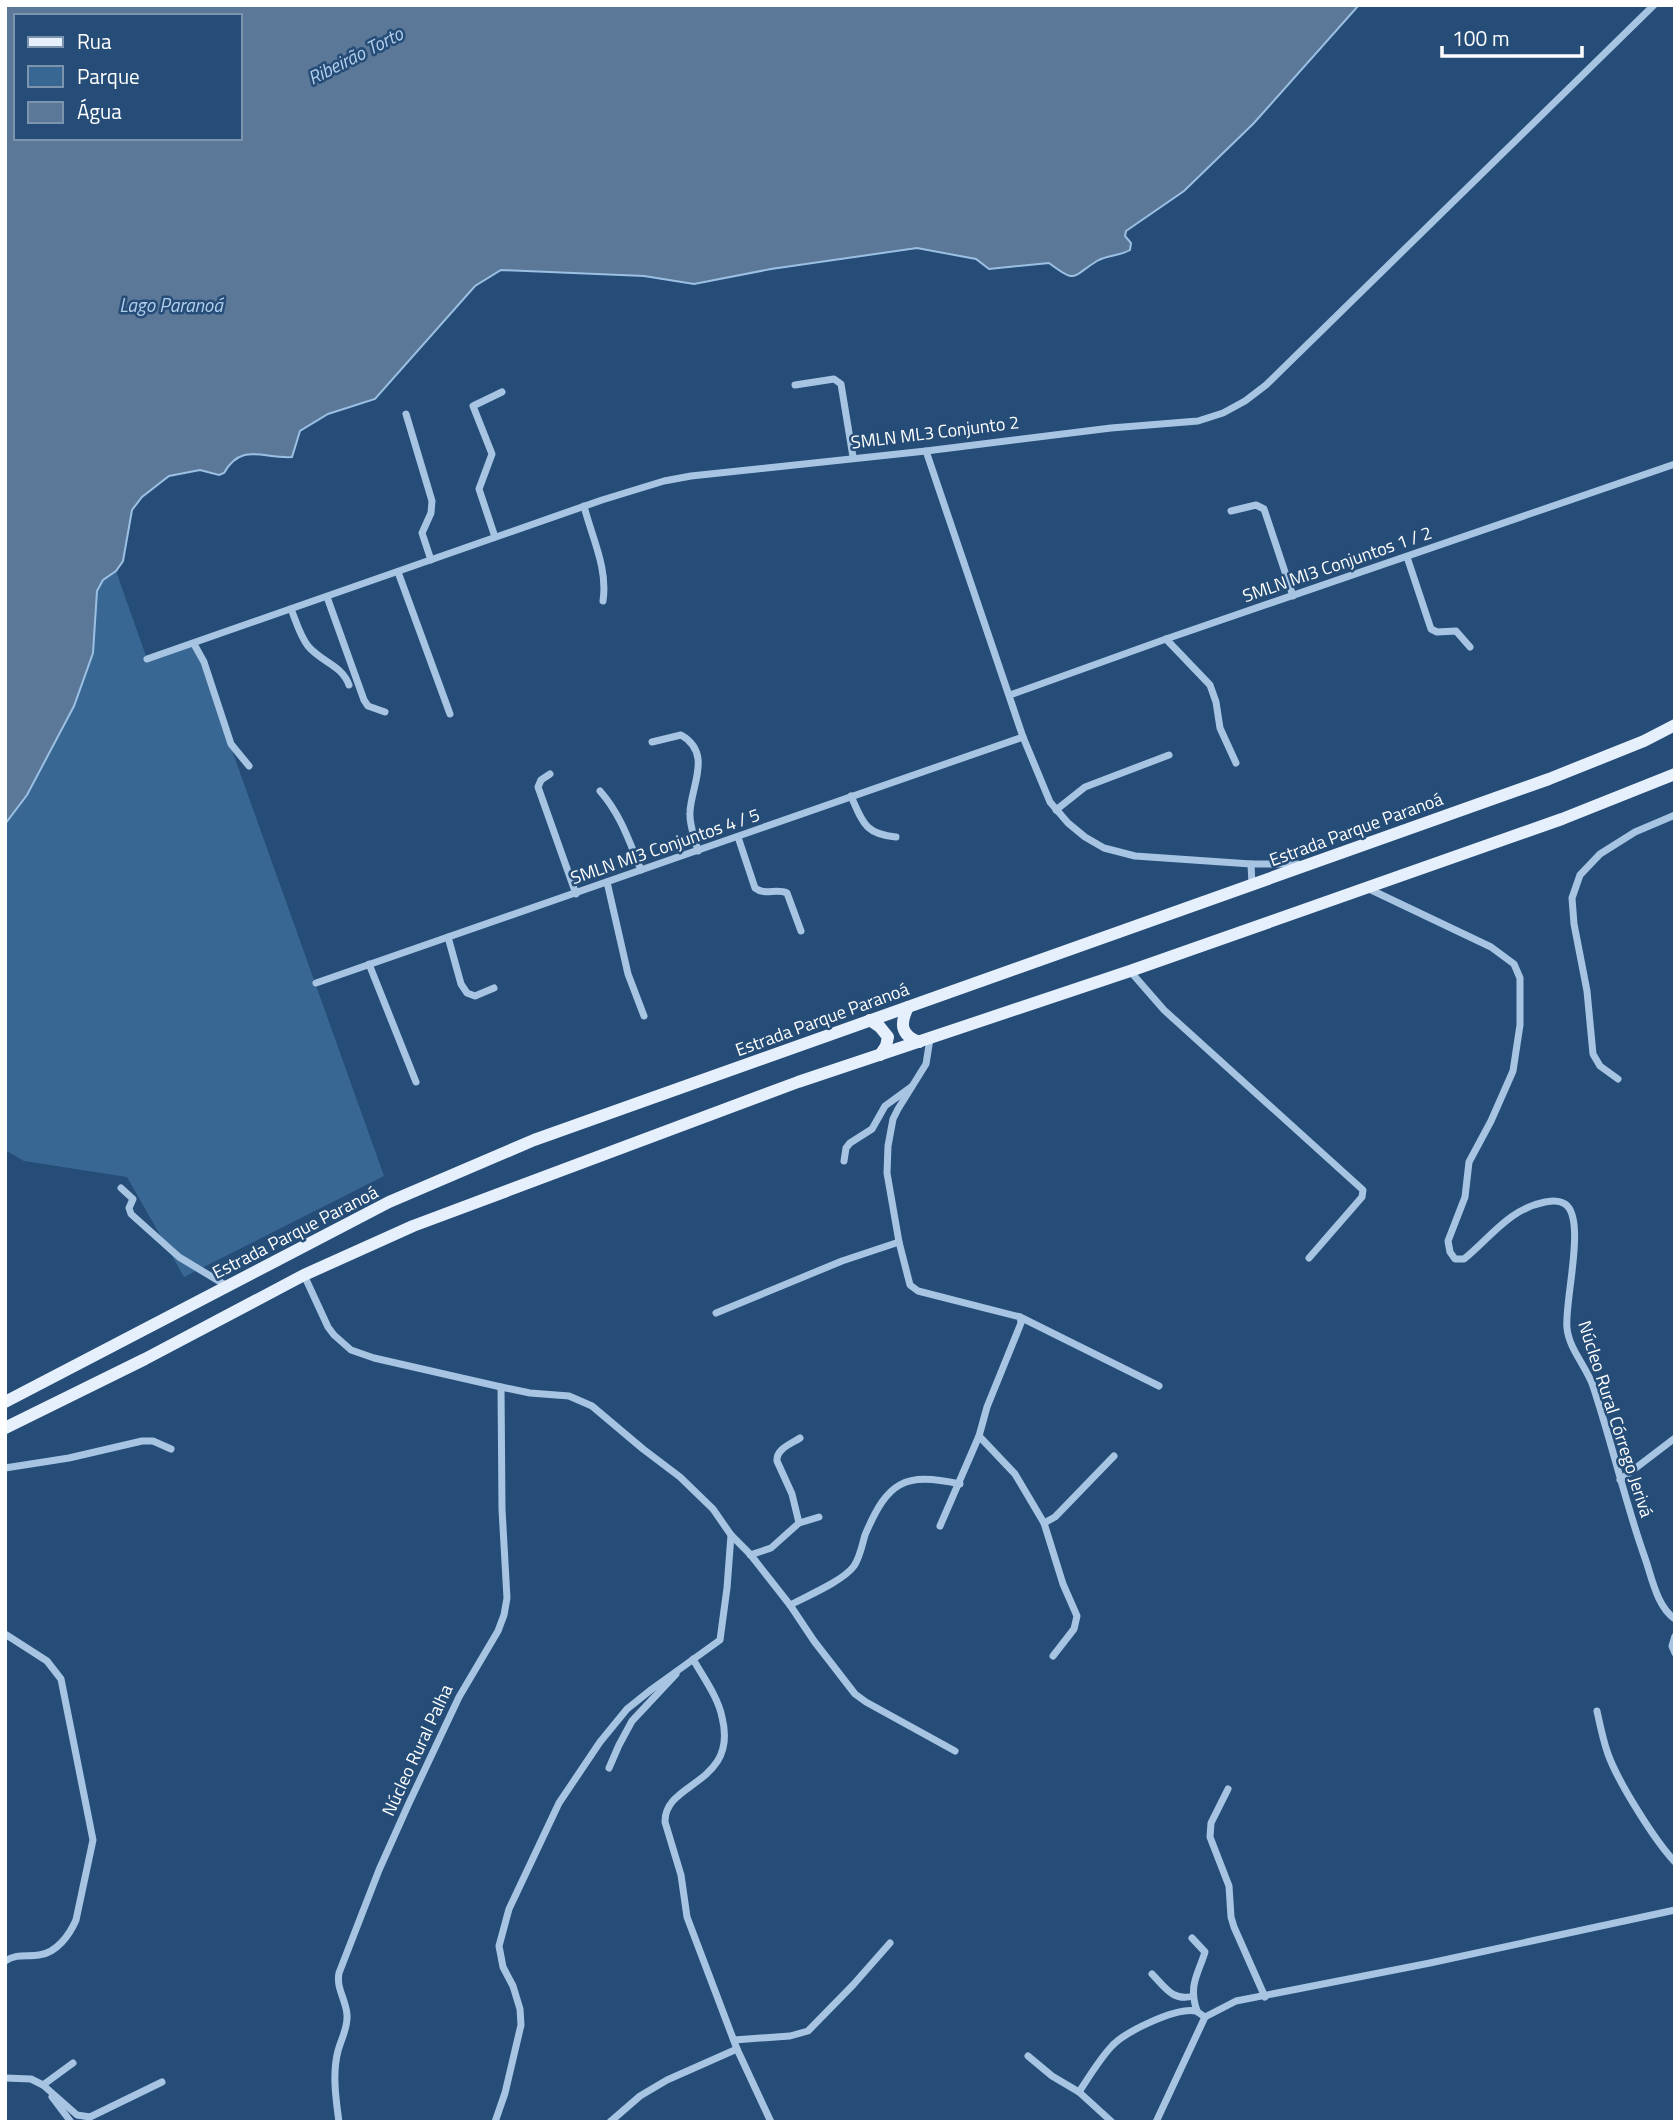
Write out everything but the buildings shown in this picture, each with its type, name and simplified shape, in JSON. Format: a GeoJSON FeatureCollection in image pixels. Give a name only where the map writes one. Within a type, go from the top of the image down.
{"type":"FeatureCollection","features":[{"type":"Feature","properties":{"kind":"main road","name":"Estrada Parque Paranoá"},"geometry":{"type":"LineString","coordinates":[[5,1402],[138,1335],[343,1225],[474,1164],[545,1136],[1549,779],[1644,741],[1675,725]]}},
{"type":"Feature","properties":{"kind":"main road"},"geometry":{"type":"LineString","coordinates":[[5,1428],[145,1359],[304,1275],[413,1226],[799,1082],[1130,971],[1574,814],[1675,774]]}},
{"type":"Feature","properties":{"kind":"main road"},"geometry":{"type":"LineString","coordinates":[[908,1007],[902,1022],[903,1030],[907,1036],[924,1040]]}},
{"type":"Feature","properties":{"kind":"main road"},"geometry":{"type":"LineString","coordinates":[[870,1020],[888,1037],[880,1055]]}},
{"type":"Feature","properties":{"kind":"main road"},"geometry":{"type":"LineString","coordinates":[[138,1335],[131,1353],[145,1359]]}},
{"type":"Feature","properties":{"kind":"street","name":"SMLN ML3 Conjunto 2"},"geometry":{"type":"LineString","coordinates":[[147,659],[584,506],[664,481],[1099,429],[1198,421],[1223,413],[1266,385],[1654,5]]}},
{"type":"Feature","properties":{"kind":"street"},"geometry":{"type":"LineString","coordinates":[[795,385],[834,379],[841,384],[853,457]]}},
{"type":"Feature","properties":{"kind":"street"},"geometry":{"type":"LineString","coordinates":[[495,537],[479,489],[492,454],[473,406],[502,393]]}},
{"type":"Feature","properties":{"kind":"street"},"geometry":{"type":"LineString","coordinates":[[406,414],[432,501],[431,513],[422,533],[431,560]]}},
{"type":"Feature","properties":{"kind":"street"},"geometry":{"type":"LineString","coordinates":[[926,451],[1023,737],[1046,793],[1056,810],[1085,837],[1111,850],[1135,856],[1251,864],[1315,864]]}},
{"type":"Feature","properties":{"kind":"street","name":"SMLN MI3 Conjuntos 1 / 2"},"geometry":{"type":"LineString","coordinates":[[1010,695],[1675,464]]}},
{"type":"Feature","properties":{"kind":"street"},"geometry":{"type":"LineString","coordinates":[[1231,511],[1256,505],[1264,509],[1293,596]]}},
{"type":"Feature","properties":{"kind":"street"},"geometry":{"type":"LineString","coordinates":[[584,506],[606,582],[603,601]]}},
{"type":"Feature","properties":{"kind":"street"},"geometry":{"type":"LineString","coordinates":[[1406,556],[1431,629],[1437,632],[1456,631],[1470,647]]}},
{"type":"Feature","properties":{"kind":"street"},"geometry":{"type":"LineString","coordinates":[[398,572],[450,714]]}},
{"type":"Feature","properties":{"kind":"street"},"geometry":{"type":"LineString","coordinates":[[327,597],[364,700],[368,705],[385,712]]}},
{"type":"Feature","properties":{"kind":"street"},"geometry":{"type":"LineString","coordinates":[[291,609],[306,643],[341,671],[349,685]]}},
{"type":"Feature","properties":{"kind":"street"},"geometry":{"type":"LineString","coordinates":[[1166,639],[1210,685],[1220,729],[1236,763]]}},
{"type":"Feature","properties":{"kind":"street"},"geometry":{"type":"LineString","coordinates":[[194,643],[204,662],[231,744],[249,765]]}},
{"type":"Feature","properties":{"kind":"street"},"geometry":{"type":"LineString","coordinates":[[652,742],[681,735],[694,747],[699,773],[690,811],[698,851]]}},
{"type":"Feature","properties":{"kind":"street","name":"SMLN MI3 Conjuntos 4 / 5"},"geometry":{"type":"LineString","coordinates":[[316,983],[1023,737]]}},
{"type":"Feature","properties":{"kind":"street"},"geometry":{"type":"LineString","coordinates":[[1056,810],[1085,787],[1169,755]]}},
{"type":"Feature","properties":{"kind":"street"},"geometry":{"type":"LineString","coordinates":[[550,774],[541,780],[538,787],[576,894]]}},
{"type":"Feature","properties":{"kind":"street"},"geometry":{"type":"LineString","coordinates":[[600,791],[613,806],[640,870]]}},
{"type":"Feature","properties":{"kind":"street"},"geometry":{"type":"LineString","coordinates":[[851,796],[868,829],[879,835],[896,837]]}},
{"type":"Feature","properties":{"kind":"street"},"geometry":{"type":"LineString","coordinates":[[1618,1079],[1600,1066],[1593,1054],[1587,991],[1574,924],[1572,898],[1580,875],[1600,854],[1635,832],[1675,815]]}},
{"type":"Feature","properties":{"kind":"street"},"geometry":{"type":"LineString","coordinates":[[738,837],[755,888],[764,892],[787,893],[801,931]]}},
{"type":"Feature","properties":{"kind":"street"},"geometry":{"type":"LineString","coordinates":[[1251,864],[1252,885]]}},
{"type":"Feature","properties":{"kind":"street"},"geometry":{"type":"LineString","coordinates":[[607,882],[628,974],[644,1016]]}},
{"type":"Feature","properties":{"kind":"street","name":"Núcleo Rural Córrego Jerivá"},"geometry":{"type":"LineString","coordinates":[[1366,887],[1491,947],[1508,958],[1518,970],[1522,1002],[1513,1071],[1486,1131],[1471,1156],[1465,1197],[1450,1232],[1448,1246],[1455,1259],[1464,1259],[1503,1222],[1522,1209],[1557,1201],[1568,1206],[1575,1241],[1566,1306],[1567,1330],[1593,1386],[1659,1597],[1669,1615],[1675,1619]]}},
{"type":"Feature","properties":{"kind":"street"},"geometry":{"type":"LineString","coordinates":[[448,937],[461,984],[467,993],[475,996],[494,988]]}},
{"type":"Feature","properties":{"kind":"street"},"geometry":{"type":"LineString","coordinates":[[369,964],[416,1082]]}},
{"type":"Feature","properties":{"kind":"street"},"geometry":{"type":"LineString","coordinates":[[1130,971],[1164,1010],[1363,1189],[1363,1197],[1309,1258]]}},
{"type":"Feature","properties":{"kind":"street"},"geometry":{"type":"LineString","coordinates":[[924,1040],[926,1064],[893,1119],[888,1146],[887,1173],[899,1242],[911,1285],[915,1290],[1020,1317],[1159,1386]]}},
{"type":"Feature","properties":{"kind":"street"},"geometry":{"type":"LineString","coordinates":[[844,1161],[846,1148],[850,1143],[872,1129],[885,1106],[914,1084]]}},
{"type":"Feature","properties":{"kind":"street"},"geometry":{"type":"LineString","coordinates":[[121,1188],[133,1199],[131,1214],[179,1257],[227,1287]]}},
{"type":"Feature","properties":{"kind":"street"},"geometry":{"type":"LineString","coordinates":[[716,1313],[842,1261],[899,1242]]}},
{"type":"Feature","properties":{"kind":"street"},"geometry":{"type":"LineString","coordinates":[[304,1275],[328,1327],[351,1350],[374,1358],[501,1387],[530,1393],[569,1396],[592,1406],[680,1477],[713,1509],[730,1535],[750,1555],[790,1605],[855,1693],[866,1702],[955,1751]]}},
{"type":"Feature","properties":{"kind":"street"},"geometry":{"type":"LineString","coordinates":[[940,1525],[979,1436],[987,1407],[1021,1323],[1020,1317]]}},
{"type":"Feature","properties":{"kind":"street","name":"Núcleo Rural Palha"},"geometry":{"type":"LineString","coordinates":[[339,2122],[336,2063],[346,2029],[347,2014],[345,2000],[337,1982],[339,1973],[379,1870],[409,1803],[459,1697],[498,1631],[504,1615],[507,1598],[502,1509],[501,1387]]}},
{"type":"Feature","properties":{"kind":"street"},"geometry":{"type":"LineString","coordinates":[[979,1436],[1015,1474],[1044,1523],[1059,1575],[1077,1616],[1074,1629],[1053,1656]]}},
{"type":"Feature","properties":{"kind":"street"},"geometry":{"type":"LineString","coordinates":[[799,1523],[794,1500],[777,1456],[800,1438]]}},
{"type":"Feature","properties":{"kind":"street"},"geometry":{"type":"LineString","coordinates":[[1620,1479],[1675,1438]]}},
{"type":"Feature","properties":{"kind":"street"},"geometry":{"type":"LineString","coordinates":[[5,1468],[69,1458],[142,1441],[153,1441],[171,1449]]}},
{"type":"Feature","properties":{"kind":"street"},"geometry":{"type":"LineString","coordinates":[[1044,1523],[1055,1517],[1114,1456]]}},
{"type":"Feature","properties":{"kind":"street"},"geometry":{"type":"LineString","coordinates":[[790,1605],[853,1567],[878,1510],[888,1495],[902,1482],[915,1478],[960,1484]]}},
{"type":"Feature","properties":{"kind":"street"},"geometry":{"type":"LineString","coordinates":[[750,1555],[771,1548],[799,1523],[819,1517]]}},
{"type":"Feature","properties":{"kind":"street"},"geometry":{"type":"LineString","coordinates":[[495,2122],[505,2093],[521,2025],[520,2009],[513,1986],[503,1967],[499,1946],[509,1909],[559,1802],[578,1772],[627,1709],[716,1644],[722,1636],[730,1535]]}},
{"type":"Feature","properties":{"kind":"street"},"geometry":{"type":"LineString","coordinates":[[5,1634],[47,1661],[61,1679],[93,1840],[76,1920],[64,1941],[44,1954],[21,1955],[5,1961]]}},
{"type":"Feature","properties":{"kind":"street"},"geometry":{"type":"LineString","coordinates":[[1675,1636],[1672,1646],[1675,1653]]}},
{"type":"Feature","properties":{"kind":"street"},"geometry":{"type":"LineString","coordinates":[[693,1660],[722,1716],[722,1745],[710,1773],[670,1803],[665,1822],[681,1875],[687,1917],[737,2049],[771,2122]]}},
{"type":"Feature","properties":{"kind":"street"},"geometry":{"type":"LineString","coordinates":[[609,1768],[632,1721],[669,1684],[678,1671]]}},
{"type":"Feature","properties":{"kind":"street"},"geometry":{"type":"LineString","coordinates":[[1597,1711],[1607,1753],[1615,1772],[1658,1842],[1675,1862]]}},
{"type":"Feature","properties":{"kind":"street"},"geometry":{"type":"LineString","coordinates":[[1228,1789],[1211,1823],[1210,1837],[1229,1886],[1234,1927],[1265,1997]]}},
{"type":"Feature","properties":{"kind":"street"},"geometry":{"type":"LineString","coordinates":[[1156,2122],[1205,2017],[1236,2001],[1675,1910]]}},
{"type":"Feature","properties":{"kind":"street"},"geometry":{"type":"LineString","coordinates":[[1192,1938],[1205,1952],[1194,1978],[1196,2011]]}},
{"type":"Feature","properties":{"kind":"street"},"geometry":{"type":"LineString","coordinates":[[734,2040],[790,2036],[808,2031],[890,1942]]}},
{"type":"Feature","properties":{"kind":"street"},"geometry":{"type":"LineString","coordinates":[[1152,1974],[1175,1997],[1184,1999],[1193,1996]]}},
{"type":"Feature","properties":{"kind":"street"},"geometry":{"type":"LineString","coordinates":[[1079,2092],[1118,2039],[1167,2016],[1182,2012],[1196,2011],[1205,2017]]}},
{"type":"Feature","properties":{"kind":"street"},"geometry":{"type":"LineString","coordinates":[[610,2122],[640,2096],[667,2080],[737,2049]]}},
{"type":"Feature","properties":{"kind":"street"},"geometry":{"type":"LineString","coordinates":[[1028,2056],[1052,2076],[1079,2092],[1112,2122]]}},
{"type":"Feature","properties":{"kind":"street"},"geometry":{"type":"LineString","coordinates":[[46,2088],[73,2063]]}},
{"type":"Feature","properties":{"kind":"street"},"geometry":{"type":"LineString","coordinates":[[5,2078],[31,2079],[46,2088],[77,2115],[90,2117],[162,2082]]}},
{"type":"Feature","properties":{"kind":"street"},"geometry":{"type":"LineString","coordinates":[[46,2088],[71,2122]]}},
{"type":"Feature","properties":{"kind":"green space"},"geometry":{"type":"Polygon","coordinates":[[[116,571],[147,659],[194,644],[384,1176],[184,1277],[127,1177],[24,1161],[5,1150],[5,824],[27,795],[74,706],[97,590],[103,580],[116,571]]]}},
{"type":"Feature","properties":{"kind":"water","name":"Lago Paranoá"},"geometry":{"type":"Polygon","coordinates":[[[5,5],[1359,5],[1254,123],[1184,191],[1126,231],[1125,236],[1131,243],[1130,250],[1101,259],[1074,276],[1065,274],[1049,263],[989,269],[976,259],[917,248],[771,269],[694,284],[644,276],[501,270],[475,286],[375,399],[328,414],[300,431],[292,457],[245,455],[231,463],[224,473],[219,475],[200,470],[169,476],[142,497],[132,510],[123,561],[116,571],[103,580],[97,591],[93,653],[74,706],[27,795],[5,824],[5,5]]]}},
{"type":"Feature","properties":{"kind":"water label","name":"Ribeirão Torto"},"geometry":{"type":"Point","coordinates":[355,55]}}]}
